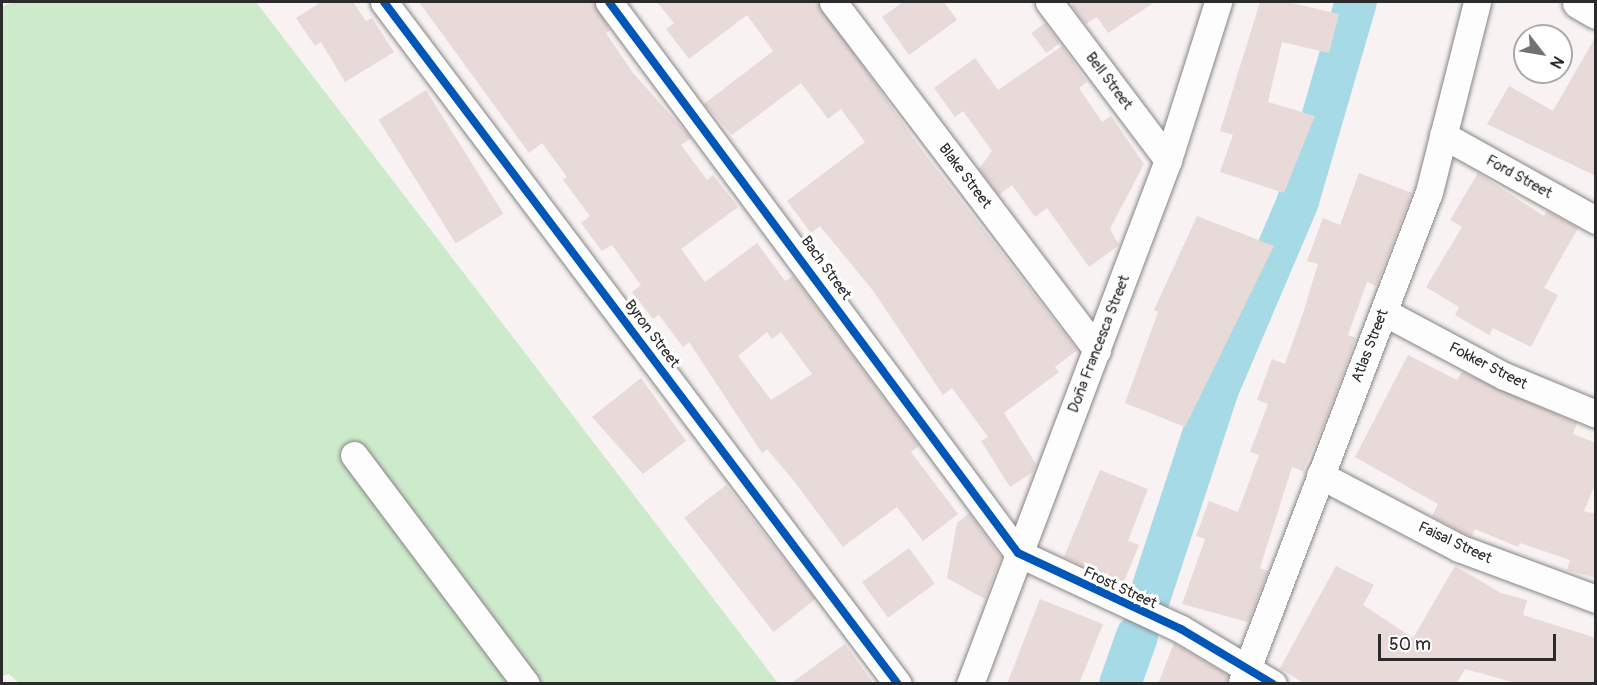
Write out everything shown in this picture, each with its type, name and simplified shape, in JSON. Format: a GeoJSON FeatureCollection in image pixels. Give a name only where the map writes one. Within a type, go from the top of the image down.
{"type":"FeatureCollection","features":[{"type":"Feature","properties":{"kind":"street","name":"Byron Street"},"geometry":{"type":"LineString","coordinates":[[384,2],[898,684]]}},
{"type":"Feature","properties":{"kind":"street","name":"Bach Street"},"geometry":{"type":"LineString","coordinates":[[609,2],[1018,553]]}},
{"type":"Feature","properties":{"kind":"street","name":"Blake Street"},"geometry":{"type":"LineString","coordinates":[[833,2],[1097,350]]}},
{"type":"Feature","properties":{"kind":"street","name":"Bell Street"},"geometry":{"type":"LineString","coordinates":[[1049,2],[1168,160]]}},
{"type":"Feature","properties":{"kind":"street","name":"Doña Francesca Street"},"geometry":{"type":"LineString","coordinates":[[970,684],[1168,160],[1218,2]]}},
{"type":"Feature","properties":{"kind":"street","name":"Atlas Street"},"geometry":{"type":"LineString","coordinates":[[1245,675],[1429,192],[1477,2]]}},
{"type":"Feature","properties":{"kind":"street"},"geometry":{"type":"LineString","coordinates":[[1579,2],[1596,12]]}},
{"type":"Feature","properties":{"kind":"street","name":"Ford Street"},"geometry":{"type":"LineString","coordinates":[[1443,135],[1596,220]]}},
{"type":"Feature","properties":{"kind":"street","name":"Fokker Street"},"geometry":{"type":"LineString","coordinates":[[1384,312],[1504,376],[1596,414]]}},
{"type":"Feature","properties":{"kind":"street"},"geometry":{"type":"LineString","coordinates":[[354,455],[526,684]]}},
{"type":"Feature","properties":{"kind":"street","name":"Faisal Street"},"geometry":{"type":"LineString","coordinates":[[1320,475],[1459,548],[1596,599]]}},
{"type":"Feature","properties":{"kind":"street","name":"Frost Street"},"geometry":{"type":"LineString","coordinates":[[1018,553],[1245,675],[1273,684]]}},
{"type":"Feature","properties":{"kind":"green space"},"geometry":{"type":"Polygon","coordinates":[[[12,2],[256,2],[778,683],[20,684],[9,674],[2,676],[2,7],[12,2]]]}},
{"type":"Feature","properties":{"kind":"building"},"geometry":{"type":"Polygon","coordinates":[[[321,2],[353,2],[366,21],[372,18],[394,52],[345,82],[321,42],[315,46],[296,18],[321,2]]]}},
{"type":"Feature","properties":{"kind":"building"},"geometry":{"type":"Polygon","coordinates":[[[419,2],[594,2],[610,30],[606,33],[633,73],[691,138],[681,145],[707,180],[713,175],[738,207],[681,249],[705,282],[757,243],[785,281],[793,276],[919,446],[911,452],[958,514],[923,541],[897,507],[843,547],[767,449],[762,453],[689,342],[683,347],[659,315],[653,319],[632,292],[641,285],[612,245],[602,251],[581,223],[590,216],[563,180],[567,177],[542,143],[529,153],[419,2]],[[767,332],[738,356],[771,400],[812,374],[781,332],[772,339],[767,332]]]}},
{"type":"Feature","properties":{"kind":"building"},"geometry":{"type":"Polygon","coordinates":[[[657,2],[818,2],[921,149],[1077,350],[1055,367],[1059,372],[1004,413],[1036,464],[1033,472],[1010,487],[981,441],[988,437],[952,388],[943,395],[874,292],[820,226],[811,233],[787,201],[865,142],[841,109],[828,119],[801,83],[732,135],[704,104],[773,51],[747,15],[689,59],[666,29],[674,23],[657,2]]]}},
{"type":"Feature","properties":{"kind":"building"},"geometry":{"type":"Polygon","coordinates":[[[903,2],[944,2],[957,20],[909,55],[882,17],[903,2]]]}},
{"type":"Feature","properties":{"kind":"building"},"geometry":{"type":"Polygon","coordinates":[[[1076,2],[1155,2],[1108,33],[1097,17],[1086,24],[1071,5],[1076,2]]]}},
{"type":"Feature","properties":{"kind":"building"},"geometry":{"type":"Polygon","coordinates":[[[1260,2],[1288,2],[1339,14],[1329,53],[1282,42],[1268,102],[1315,116],[1284,193],[1220,172],[1233,135],[1220,131],[1260,2]]]}},
{"type":"Feature","properties":{"kind":"building"},"geometry":{"type":"Polygon","coordinates":[[[1045,23],[1060,43],[1046,53],[1031,33],[1045,23]]]}},
{"type":"Feature","properties":{"kind":"building"},"geometry":{"type":"Polygon","coordinates":[[[1596,36],[1596,176],[1487,124],[1509,86],[1553,111],[1568,84],[1573,84],[1573,76],[1596,36]]]}},
{"type":"Feature","properties":{"kind":"building"},"geometry":{"type":"Polygon","coordinates":[[[1062,46],[1087,82],[1079,88],[1102,122],[1111,116],[1144,164],[1110,229],[1119,245],[1089,267],[1047,208],[1035,217],[1012,185],[999,195],[979,169],[992,151],[963,111],[955,117],[934,88],[975,58],[998,90],[1062,46]]]}},
{"type":"Feature","properties":{"kind":"building"},"geometry":{"type":"Polygon","coordinates":[[[426,90],[503,214],[456,243],[379,120],[426,90]]]}},
{"type":"Feature","properties":{"kind":"building"},"geometry":{"type":"Polygon","coordinates":[[[1359,173],[1412,193],[1376,286],[1367,282],[1348,335],[1356,338],[1324,424],[1303,471],[1292,467],[1260,568],[1268,571],[1248,622],[1182,604],[1205,539],[1196,536],[1209,501],[1238,512],[1259,455],[1250,452],[1268,404],[1257,400],[1272,359],[1285,364],[1318,264],[1307,261],[1323,218],[1340,225],[1359,173]]]}},
{"type":"Feature","properties":{"kind":"building"},"geometry":{"type":"Polygon","coordinates":[[[1478,173],[1544,216],[1547,211],[1578,228],[1544,288],[1558,295],[1531,347],[1493,328],[1489,335],[1455,315],[1459,307],[1426,287],[1462,227],[1450,220],[1478,173]]]}},
{"type":"Feature","properties":{"kind":"building"},"geometry":{"type":"Polygon","coordinates":[[[1197,216],[1274,246],[1185,427],[1125,403],[1158,312],[1154,310],[1197,216]]]}},
{"type":"Feature","properties":{"kind":"building"},"geometry":{"type":"Polygon","coordinates":[[[1408,355],[1457,380],[1462,372],[1577,423],[1573,434],[1596,443],[1596,482],[1584,511],[1596,514],[1596,578],[1567,570],[1570,560],[1520,543],[1518,547],[1475,529],[1472,536],[1465,534],[1432,516],[1438,504],[1355,457],[1408,355]]]}},
{"type":"Feature","properties":{"kind":"building"},"geometry":{"type":"Polygon","coordinates":[[[641,378],[686,441],[643,474],[592,417],[641,378]]]}},
{"type":"Feature","properties":{"kind":"building"},"geometry":{"type":"Polygon","coordinates":[[[1100,470],[1148,489],[1128,541],[1139,545],[1123,584],[1064,557],[1100,470]]]}},
{"type":"Feature","properties":{"kind":"building"},"geometry":{"type":"Polygon","coordinates":[[[726,485],[815,599],[774,632],[684,518],[726,485]]]}},
{"type":"Feature","properties":{"kind":"building"},"geometry":{"type":"Polygon","coordinates":[[[969,513],[1001,557],[985,599],[947,578],[957,523],[969,513]]]}},
{"type":"Feature","properties":{"kind":"building"},"geometry":{"type":"Polygon","coordinates":[[[909,548],[935,584],[888,618],[862,582],[909,548]]]}},
{"type":"Feature","properties":{"kind":"building"},"geometry":{"type":"Polygon","coordinates":[[[1336,566],[1374,585],[1363,605],[1413,638],[1455,566],[1501,593],[1527,600],[1523,615],[1596,638],[1596,684],[1519,684],[1465,669],[1456,684],[1305,684],[1280,668],[1336,566]]]}},
{"type":"Feature","properties":{"kind":"building"},"geometry":{"type":"Polygon","coordinates":[[[1040,599],[1103,624],[1079,684],[1007,684],[1040,599]]]}},
{"type":"Feature","properties":{"kind":"building"},"geometry":{"type":"Polygon","coordinates":[[[1174,643],[1228,675],[1226,684],[1158,684],[1174,643]]]}},
{"type":"Feature","properties":{"kind":"building"},"geometry":{"type":"Polygon","coordinates":[[[845,644],[874,684],[790,684],[845,644]]]}},
{"type":"Feature","properties":{"kind":"waterway"},"geometry":{"type":"LineString","coordinates":[[1149,599],[1218,389],[1298,201],[1356,2]]}},
{"type":"Feature","properties":{"kind":"waterway"},"geometry":{"type":"LineString","coordinates":[[1120,684],[1137,636]]}},
{"type":"Feature","properties":{"kind":"cycle path"},"geometry":{"type":"LineString","coordinates":[[384,2],[898,684]]}},
{"type":"Feature","properties":{"kind":"cycle path"},"geometry":{"type":"LineString","coordinates":[[609,2],[1018,553],[1181,629],[1273,684]]}}]}
